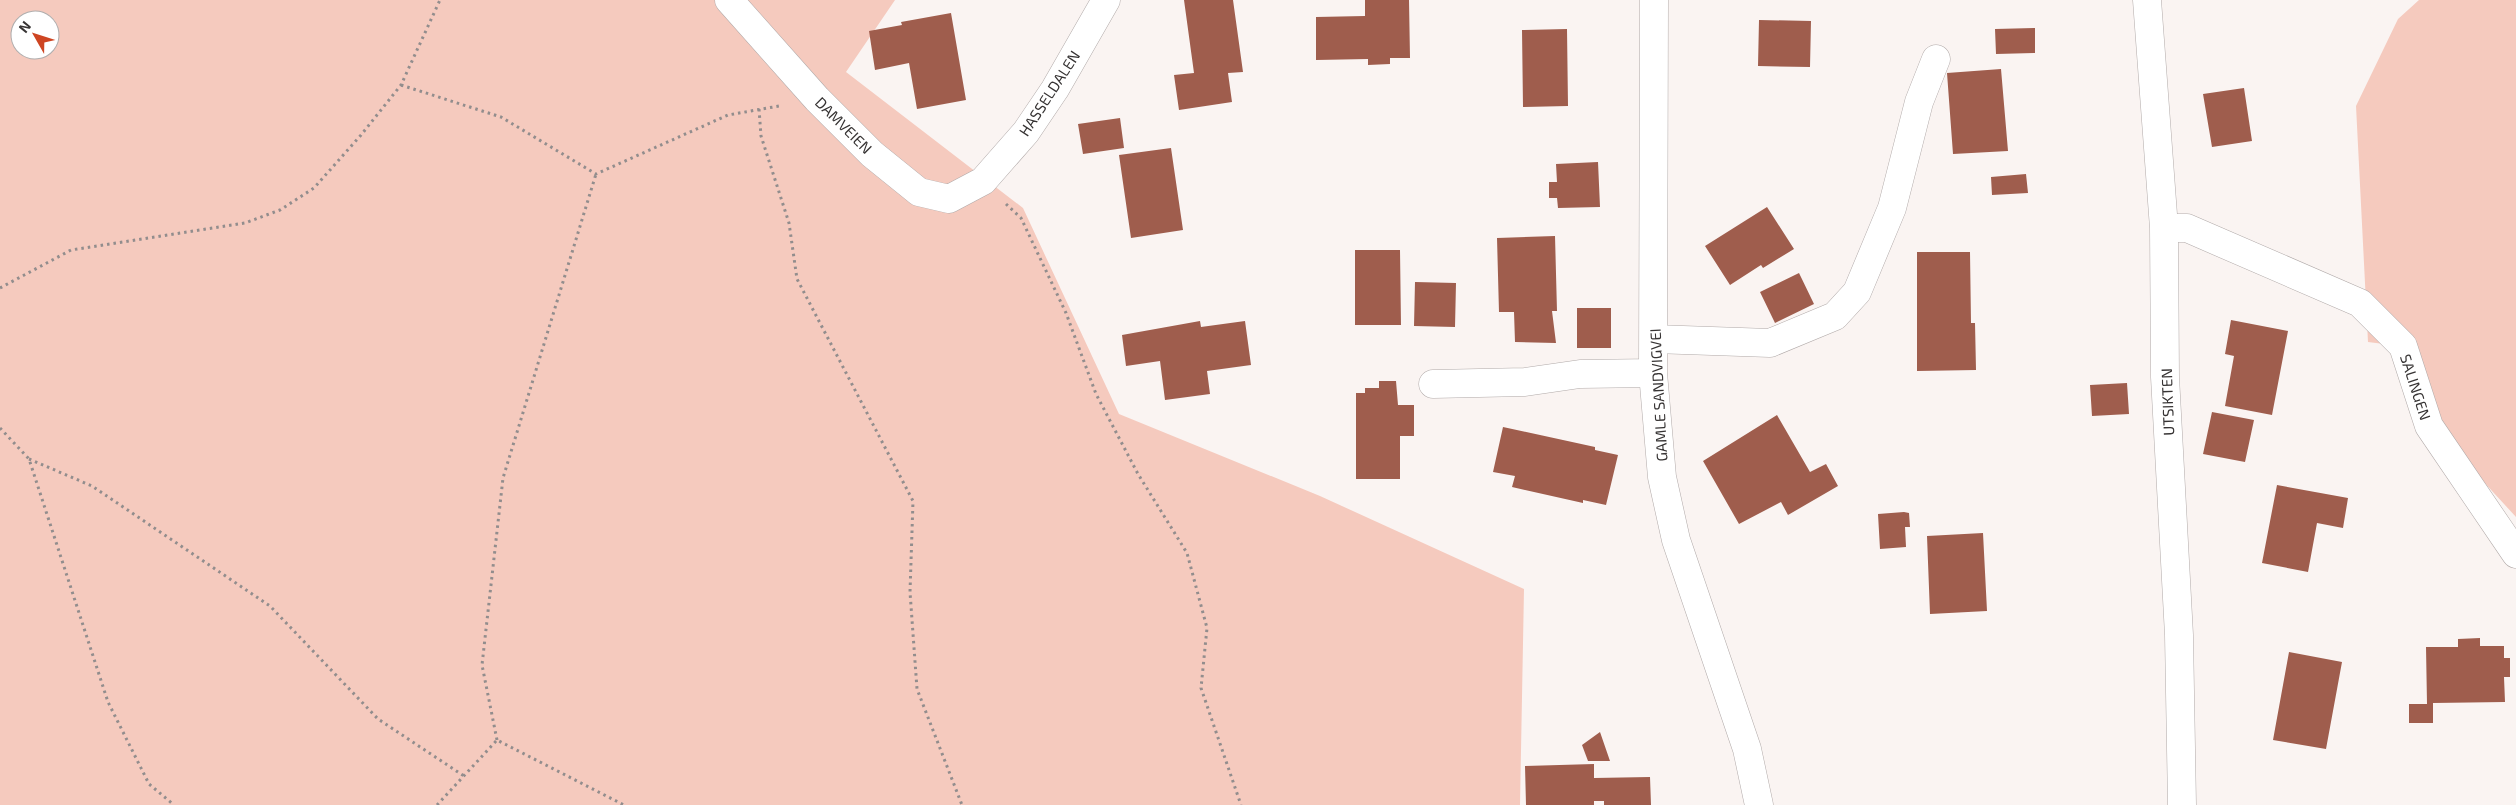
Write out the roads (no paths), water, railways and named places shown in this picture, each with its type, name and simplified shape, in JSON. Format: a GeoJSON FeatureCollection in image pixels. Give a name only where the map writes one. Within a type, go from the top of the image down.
{"type":"FeatureCollection","features":[{"type":"Feature","properties":{"kind":"street","name":"DAMVEIEN"},"geometry":{"type":"LineString","coordinates":[[729,0],[817,100],[872,154],[919,192],[950,199],[983,181]]}},
{"type":"Feature","properties":{"kind":"street","name":"HASSELDALEN"},"geometry":{"type":"LineString","coordinates":[[983,181],[1026,132],[1055,89],[1106,0]]}},
{"type":"Feature","properties":{"kind":"street","name":"GAMLE SANDVIGVEI"},"geometry":{"type":"LineString","coordinates":[[1654,0],[1654,373],[1662,477],[1676,540],[1747,749],[1759,805]]}},
{"type":"Feature","properties":{"kind":"street","name":"UTSIKTEN"},"geometry":{"type":"LineString","coordinates":[[2147,0],[2164,228],[2165,377],[2179,635],[2182,805]]}},
{"type":"Feature","properties":{"kind":"street"},"geometry":{"type":"LineString","coordinates":[[1654,339],[1770,343],[1835,316],[1857,292],[1892,208],[1919,102],[1936,60]]}},
{"type":"Feature","properties":{"kind":"street","name":"SALINGEN"},"geometry":{"type":"LineString","coordinates":[[2164,228],[2187,228],[2360,303],[2403,346],[2429,426],[2516,554]]}},
{"type":"Feature","properties":{"kind":"street"},"geometry":{"type":"LineString","coordinates":[[1433,384],[1525,382],[1580,374],[1654,373]]}}]}
